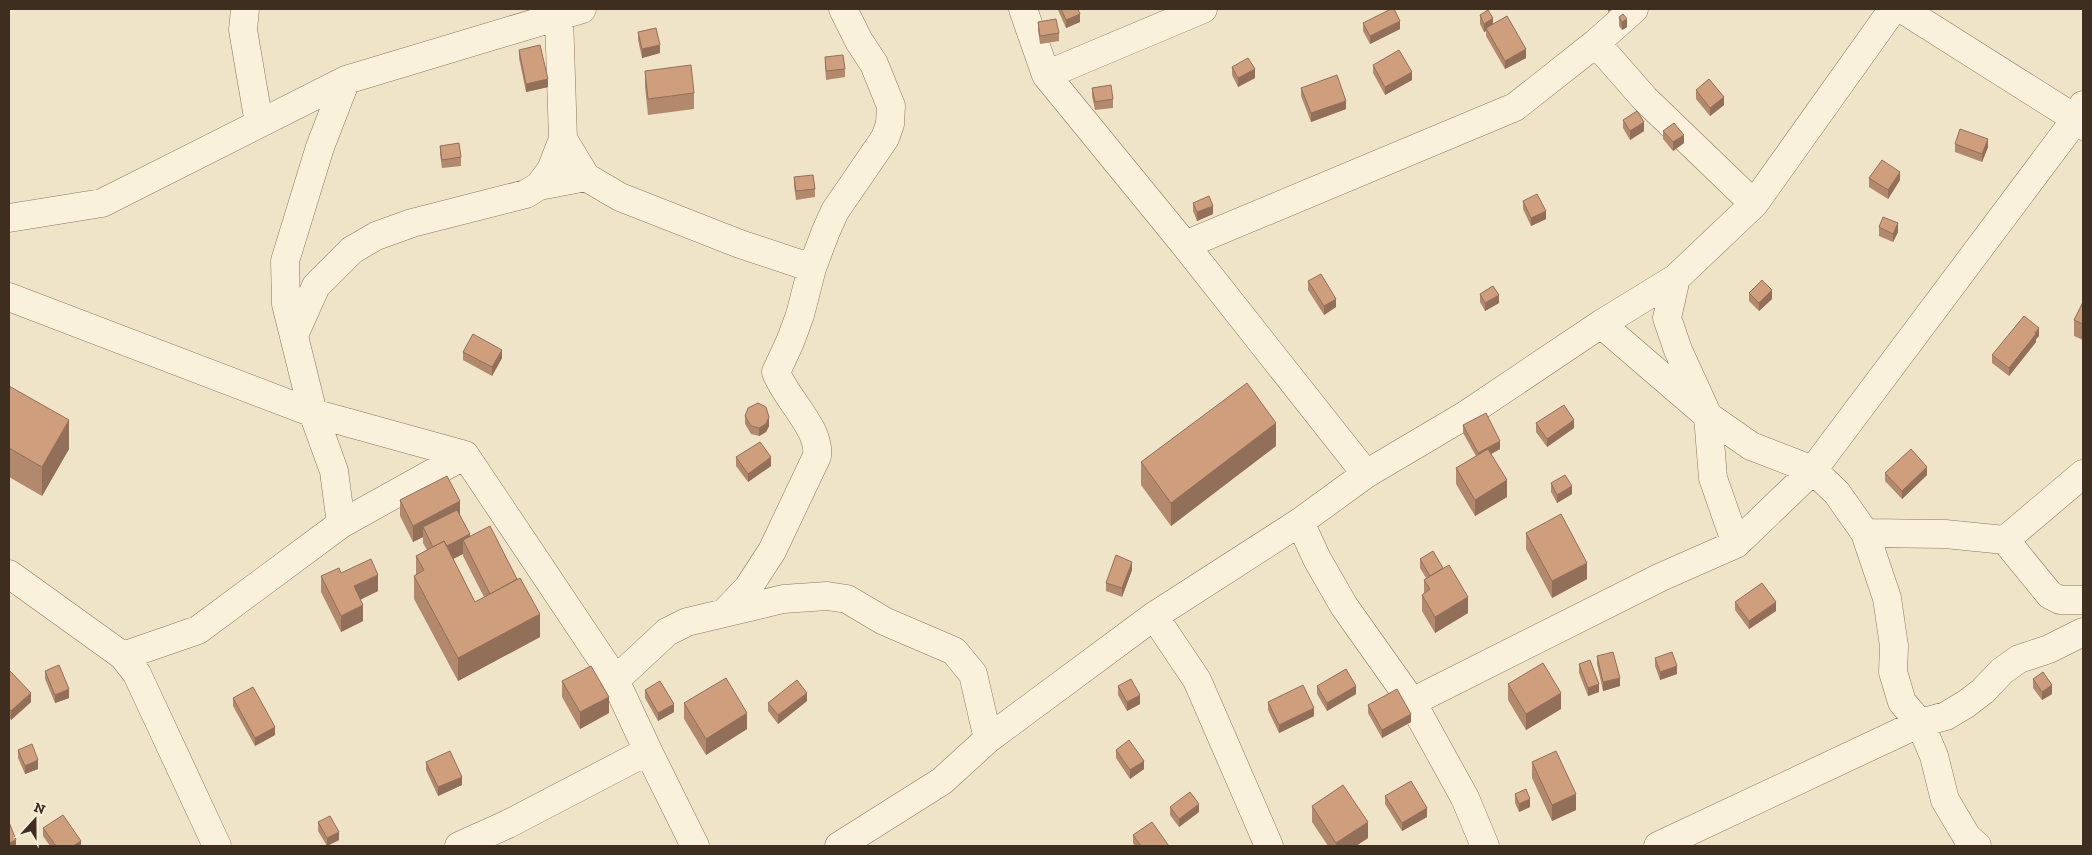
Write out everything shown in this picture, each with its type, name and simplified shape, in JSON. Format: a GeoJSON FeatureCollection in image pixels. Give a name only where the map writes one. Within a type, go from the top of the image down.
{"type":"FeatureCollection","features":[{"type":"Feature","properties":{"kind":"street"},"geometry":{"type":"LineString","coordinates":[[245,9],[243,30],[259,123]]}},
{"type":"Feature","properties":{"kind":"street"},"geometry":{"type":"LineString","coordinates":[[724,613],[748,588],[772,551],[816,456],[818,448],[813,432],[780,383],[776,372],[800,315],[812,268],[835,211],[885,138],[890,124],[890,106],[874,64],[859,41],[843,9]]}},
{"type":"Feature","properties":{"kind":"street"},"geometry":{"type":"LineString","coordinates":[[1023,9],[1046,75],[1185,245],[1366,474]]}},
{"type":"Feature","properties":{"kind":"street"},"geometry":{"type":"LineString","coordinates":[[1046,75],[1202,9]]}},
{"type":"Feature","properties":{"kind":"street"},"geometry":{"type":"LineString","coordinates":[[1185,245],[1515,107],[1596,43],[1634,9]]}},
{"type":"Feature","properties":{"kind":"street"},"geometry":{"type":"LineString","coordinates":[[839,846],[942,781],[988,739],[1154,616],[1300,522],[1366,474],[1464,416],[1601,324],[1676,278],[1754,204],[1893,9]]}},
{"type":"Feature","properties":{"kind":"street"},"geometry":{"type":"LineString","coordinates":[[1412,702],[1661,578],[1736,544],[1813,470],[2081,117],[1902,9]]}},
{"type":"Feature","properties":{"kind":"street"},"geometry":{"type":"LineString","coordinates":[[9,218],[102,203],[346,80],[571,12],[563,139],[551,170],[539,186]]}},
{"type":"Feature","properties":{"kind":"street"},"geometry":{"type":"LineString","coordinates":[[1596,43],[1645,99],[1754,204]]}},
{"type":"Feature","properties":{"kind":"street"},"geometry":{"type":"LineString","coordinates":[[341,524],[334,471],[313,413],[286,304],[286,261],[320,147],[346,80]]}},
{"type":"Feature","properties":{"kind":"street"},"geometry":{"type":"LineString","coordinates":[[563,139],[586,176],[620,197],[682,223],[812,268]]}},
{"type":"Feature","properties":{"kind":"street"},"geometry":{"type":"LineString","coordinates":[[294,336],[316,286],[352,250],[376,236],[412,223],[526,194],[539,186],[586,176]]}},
{"type":"Feature","properties":{"kind":"street"},"geometry":{"type":"LineString","coordinates":[[1676,278],[1667,318],[1678,350],[1708,416],[1713,478],[1736,544]]}},
{"type":"Feature","properties":{"kind":"street"},"geometry":{"type":"LineString","coordinates":[[9,296],[313,413],[465,455],[613,676],[695,846]]}},
{"type":"Feature","properties":{"kind":"street"},"geometry":{"type":"LineString","coordinates":[[1601,324],[1708,416],[1751,446],[1813,470],[1837,493],[1865,533],[1887,598],[1894,646],[1893,672],[1902,702],[1920,723],[1934,756],[1945,800],[1967,837],[1977,846]]}},
{"type":"Feature","properties":{"kind":"street"},"geometry":{"type":"LineString","coordinates":[[123,656],[198,630],[341,524],[465,455]]}},
{"type":"Feature","properties":{"kind":"street"},"geometry":{"type":"LineString","coordinates":[[2005,540],[2083,474]]}},
{"type":"Feature","properties":{"kind":"street"},"geometry":{"type":"LineString","coordinates":[[1300,522],[1317,559],[1344,606],[1412,702],[1466,798],[1485,846]]}},
{"type":"Feature","properties":{"kind":"street"},"geometry":{"type":"LineString","coordinates":[[1865,533],[1945,534],[2005,540],[2050,594],[2060,600],[2083,600]]}},
{"type":"Feature","properties":{"kind":"street"},"geometry":{"type":"LineString","coordinates":[[9,574],[123,656],[137,674],[216,846]]}},
{"type":"Feature","properties":{"kind":"street"},"geometry":{"type":"LineString","coordinates":[[613,676],[623,673],[634,665],[650,646],[667,632],[687,622],[783,600],[827,596],[847,599],[884,621],[954,651],[973,674],[988,739]]}},
{"type":"Feature","properties":{"kind":"street"},"geometry":{"type":"LineString","coordinates":[[1154,616],[1197,680],[1269,846]]}},
{"type":"Feature","properties":{"kind":"street"},"geometry":{"type":"LineString","coordinates":[[1658,846],[1920,723],[1946,716],[1983,691],[2002,671],[2019,659],[2049,649],[2083,632]]}},
{"type":"Feature","properties":{"kind":"street"},"geometry":{"type":"LineString","coordinates":[[459,846],[508,824],[648,751]]}},
{"type":"Feature","properties":{"kind":"building"},"geometry":{"type":"Polygon","coordinates":[[[1061,9],[1078,9],[1080,14],[1066,20],[1061,9]]]}},
{"type":"Feature","properties":{"kind":"building"},"geometry":{"type":"Polygon","coordinates":[[[1394,9],[1400,21],[1370,36],[1363,23],[1394,9]]]}},
{"type":"Feature","properties":{"kind":"building"},"geometry":{"type":"Polygon","coordinates":[[[1488,10],[1493,18],[1484,24],[1480,15],[1488,10]]]}},
{"type":"Feature","properties":{"kind":"building"},"geometry":{"type":"Polygon","coordinates":[[[1623,14],[1627,19],[1622,22],[1619,17],[1623,14]]]}},
{"type":"Feature","properties":{"kind":"building"},"geometry":{"type":"Polygon","coordinates":[[[1507,16],[1526,49],[1505,61],[1486,28],[1507,16]]]}},
{"type":"Feature","properties":{"kind":"building"},"geometry":{"type":"Polygon","coordinates":[[[1056,19],[1059,33],[1040,36],[1038,22],[1056,19]]]}},
{"type":"Feature","properties":{"kind":"building"},"geometry":{"type":"Polygon","coordinates":[[[656,28],[660,45],[642,49],[638,32],[656,28]]]}},
{"type":"Feature","properties":{"kind":"building"},"geometry":{"type":"Polygon","coordinates":[[[540,45],[548,79],[526,84],[519,50],[540,45]]]}},
{"type":"Feature","properties":{"kind":"building"},"geometry":{"type":"Polygon","coordinates":[[[1399,50],[1412,72],[1385,87],[1373,65],[1399,50]]]}},
{"type":"Feature","properties":{"kind":"building"},"geometry":{"type":"Polygon","coordinates":[[[843,55],[845,69],[826,71],[825,57],[843,55]]]}},
{"type":"Feature","properties":{"kind":"building"},"geometry":{"type":"Polygon","coordinates":[[[1248,58],[1255,69],[1238,78],[1232,67],[1248,58]]]}},
{"type":"Feature","properties":{"kind":"building"},"geometry":{"type":"Polygon","coordinates":[[[691,65],[694,93],[648,99],[645,71],[691,65]]]}},
{"type":"Feature","properties":{"kind":"building"},"geometry":{"type":"Polygon","coordinates":[[[1337,75],[1346,101],[1311,113],[1301,88],[1337,75]]]}},
{"type":"Feature","properties":{"kind":"building"},"geometry":{"type":"Polygon","coordinates":[[[1709,79],[1724,97],[1710,108],[1696,90],[1709,79]]]}},
{"type":"Feature","properties":{"kind":"building"},"geometry":{"type":"Polygon","coordinates":[[[1111,85],[1113,99],[1095,102],[1092,88],[1111,85]]]}},
{"type":"Feature","properties":{"kind":"building"},"geometry":{"type":"Polygon","coordinates":[[[1637,111],[1644,122],[1630,131],[1623,120],[1637,111]]]}},
{"type":"Feature","properties":{"kind":"building"},"geometry":{"type":"Polygon","coordinates":[[[1674,123],[1684,135],[1673,142],[1663,131],[1674,123]]]}},
{"type":"Feature","properties":{"kind":"building"},"geometry":{"type":"Polygon","coordinates":[[[1960,129],[1988,139],[1982,154],[1955,144],[1960,129]]]}},
{"type":"Feature","properties":{"kind":"building"},"geometry":{"type":"Polygon","coordinates":[[[459,143],[461,157],[442,160],[440,146],[459,143]]]}},
{"type":"Feature","properties":{"kind":"building"},"geometry":{"type":"Polygon","coordinates":[[[1882,160],[1900,172],[1888,190],[1869,178],[1882,160]]]}},
{"type":"Feature","properties":{"kind":"building"},"geometry":{"type":"Polygon","coordinates":[[[813,175],[815,189],[796,191],[794,177],[813,175]]]}},
{"type":"Feature","properties":{"kind":"building"},"geometry":{"type":"Polygon","coordinates":[[[1537,194],[1546,211],[1531,218],[1523,201],[1537,194]]]}},
{"type":"Feature","properties":{"kind":"building"},"geometry":{"type":"Polygon","coordinates":[[[1209,196],[1213,206],[1197,212],[1193,203],[1209,196]]]}},
{"type":"Feature","properties":{"kind":"building"},"geometry":{"type":"Polygon","coordinates":[[[1883,217],[1898,223],[1893,234],[1879,227],[1883,217]]]}},
{"type":"Feature","properties":{"kind":"building"},"geometry":{"type":"Polygon","coordinates":[[[1321,274],[1336,299],[1324,306],[1308,281],[1321,274]]]}},
{"type":"Feature","properties":{"kind":"building"},"geometry":{"type":"Polygon","coordinates":[[[1762,280],[1772,290],[1759,303],[1749,293],[1762,280]]]}},
{"type":"Feature","properties":{"kind":"building"},"geometry":{"type":"Polygon","coordinates":[[[1493,286],[1499,295],[1485,303],[1480,294],[1493,286]]]}},
{"type":"Feature","properties":{"kind":"building"},"geometry":{"type":"Polygon","coordinates":[[[2083,302],[2083,324],[2074,320],[2083,302]]]}},
{"type":"Feature","properties":{"kind":"building"},"geometry":{"type":"Polygon","coordinates":[[[2024,316],[2039,328],[2009,368],[1992,355],[2024,316]]]}},
{"type":"Feature","properties":{"kind":"building"},"geometry":{"type":"Polygon","coordinates":[[[473,334],[502,350],[492,367],[463,352],[473,334]]]}},
{"type":"Feature","properties":{"kind":"building"},"geometry":{"type":"Polygon","coordinates":[[[1247,383],[1276,423],[1171,503],[1141,462],[1247,383]]]}},
{"type":"Feature","properties":{"kind":"building"},"geometry":{"type":"Polygon","coordinates":[[[9,386],[69,420],[42,467],[9,448],[9,386]]]}},
{"type":"Feature","properties":{"kind":"building"},"geometry":{"type":"Polygon","coordinates":[[[758,403],[766,407],[769,417],[766,424],[759,428],[751,426],[745,416],[748,408],[758,403]]]}},
{"type":"Feature","properties":{"kind":"building"},"geometry":{"type":"Polygon","coordinates":[[[1564,405],[1574,420],[1547,439],[1536,423],[1564,405]]]}},
{"type":"Feature","properties":{"kind":"building"},"geometry":{"type":"Polygon","coordinates":[[[1486,413],[1500,441],[1478,453],[1463,425],[1486,413]]]}},
{"type":"Feature","properties":{"kind":"building"},"geometry":{"type":"Polygon","coordinates":[[[760,442],[771,457],[748,474],[736,457],[760,442]]]}},
{"type":"Feature","properties":{"kind":"building"},"geometry":{"type":"Polygon","coordinates":[[[1488,449],[1507,480],[1475,500],[1456,468],[1488,449]]]}},
{"type":"Feature","properties":{"kind":"building"},"geometry":{"type":"Polygon","coordinates":[[[1911,449],[1927,467],[1902,491],[1885,473],[1911,449]]]}},
{"type":"Feature","properties":{"kind":"building"},"geometry":{"type":"Polygon","coordinates":[[[1565,475],[1572,486],[1557,495],[1551,483],[1565,475]]]}},
{"type":"Feature","properties":{"kind":"building"},"geometry":{"type":"Polygon","coordinates":[[[447,476],[460,501],[413,526],[400,500],[447,476]]]}},
{"type":"Feature","properties":{"kind":"building"},"geometry":{"type":"Polygon","coordinates":[[[457,510],[470,534],[447,546],[444,541],[433,547],[423,527],[457,510]]]}},
{"type":"Feature","properties":{"kind":"building"},"geometry":{"type":"Polygon","coordinates":[[[1561,514],[1587,563],[1552,581],[1526,533],[1561,514]]]}},
{"type":"Feature","properties":{"kind":"building"},"geometry":{"type":"Polygon","coordinates":[[[490,526],[517,579],[490,594],[463,540],[490,526]]]}},
{"type":"Feature","properties":{"kind":"building"},"geometry":{"type":"Polygon","coordinates":[[[444,541],[475,602],[520,578],[540,614],[458,658],[414,576],[424,570],[416,556],[444,541]]]}},
{"type":"Feature","properties":{"kind":"building"},"geometry":{"type":"Polygon","coordinates":[[[1433,551],[1443,568],[1430,576],[1420,559],[1433,551]]]}},
{"type":"Feature","properties":{"kind":"building"},"geometry":{"type":"Polygon","coordinates":[[[1116,555],[1132,562],[1122,588],[1106,583],[1116,555]]]}},
{"type":"Feature","properties":{"kind":"building"},"geometry":{"type":"Polygon","coordinates":[[[371,559],[378,575],[354,586],[363,605],[341,616],[321,576],[339,568],[341,573],[371,559]]]}},
{"type":"Feature","properties":{"kind":"building"},"geometry":{"type":"Polygon","coordinates":[[[1449,565],[1468,597],[1435,617],[1422,595],[1430,589],[1424,580],[1449,565]]]}},
{"type":"Feature","properties":{"kind":"building"},"geometry":{"type":"Polygon","coordinates":[[[1762,583],[1776,602],[1749,621],[1735,602],[1762,583]]]}},
{"type":"Feature","properties":{"kind":"building"},"geometry":{"type":"Polygon","coordinates":[[[1613,652],[1620,678],[1603,682],[1597,656],[1613,652]]]}},
{"type":"Feature","properties":{"kind":"building"},"geometry":{"type":"Polygon","coordinates":[[[1672,652],[1677,666],[1660,672],[1655,658],[1672,652]]]}},
{"type":"Feature","properties":{"kind":"building"},"geometry":{"type":"Polygon","coordinates":[[[1590,660],[1599,684],[1588,688],[1579,664],[1590,660]]]}},
{"type":"Feature","properties":{"kind":"building"},"geometry":{"type":"Polygon","coordinates":[[[1543,663],[1561,693],[1526,714],[1508,684],[1543,663]]]}},
{"type":"Feature","properties":{"kind":"building"},"geometry":{"type":"Polygon","coordinates":[[[59,665],[69,689],[55,695],[45,671],[59,665]]]}},
{"type":"Feature","properties":{"kind":"building"},"geometry":{"type":"Polygon","coordinates":[[[591,666],[609,697],[580,712],[562,681],[591,666]]]}},
{"type":"Feature","properties":{"kind":"building"},"geometry":{"type":"Polygon","coordinates":[[[1346,669],[1356,686],[1327,703],[1317,686],[1346,669]]]}},
{"type":"Feature","properties":{"kind":"building"},"geometry":{"type":"Polygon","coordinates":[[[10,671],[31,693],[11,711],[9,709],[10,671]]]}},
{"type":"Feature","properties":{"kind":"building"},"geometry":{"type":"Polygon","coordinates":[[[2043,672],[2052,685],[2042,692],[2033,679],[2043,672]]]}},
{"type":"Feature","properties":{"kind":"building"},"geometry":{"type":"Polygon","coordinates":[[[726,678],[747,713],[706,739],[684,703],[726,678]]]}},
{"type":"Feature","properties":{"kind":"building"},"geometry":{"type":"Polygon","coordinates":[[[1131,679],[1140,695],[1127,702],[1118,686],[1131,679]]]}},
{"type":"Feature","properties":{"kind":"building"},"geometry":{"type":"Polygon","coordinates":[[[797,680],[807,693],[778,715],[768,703],[797,680]]]}},
{"type":"Feature","properties":{"kind":"building"},"geometry":{"type":"Polygon","coordinates":[[[660,681],[674,704],[658,713],[645,690],[660,681]]]}},
{"type":"Feature","properties":{"kind":"building"},"geometry":{"type":"Polygon","coordinates":[[[1303,685],[1314,708],[1279,725],[1268,702],[1303,685]]]}},
{"type":"Feature","properties":{"kind":"building"},"geometry":{"type":"Polygon","coordinates":[[[253,687],[275,727],[255,738],[233,698],[253,687]]]}},
{"type":"Feature","properties":{"kind":"building"},"geometry":{"type":"Polygon","coordinates":[[[1397,689],[1411,714],[1382,730],[1368,705],[1397,689]]]}},
{"type":"Feature","properties":{"kind":"building"},"geometry":{"type":"Polygon","coordinates":[[[1129,740],[1144,761],[1130,770],[1116,750],[1129,740]]]}},
{"type":"Feature","properties":{"kind":"building"},"geometry":{"type":"Polygon","coordinates":[[[32,744],[38,760],[25,766],[18,750],[32,744]]]}},
{"type":"Feature","properties":{"kind":"building"},"geometry":{"type":"Polygon","coordinates":[[[450,751],[462,777],[438,787],[426,762],[450,751]]]}},
{"type":"Feature","properties":{"kind":"building"},"geometry":{"type":"Polygon","coordinates":[[[1556,751],[1576,794],[1552,805],[1532,762],[1556,751]]]}},
{"type":"Feature","properties":{"kind":"building"},"geometry":{"type":"Polygon","coordinates":[[[1411,781],[1427,808],[1402,823],[1385,796],[1411,781]]]}},
{"type":"Feature","properties":{"kind":"building"},"geometry":{"type":"Polygon","coordinates":[[[1343,785],[1368,822],[1336,843],[1312,806],[1343,785]]]}},
{"type":"Feature","properties":{"kind":"building"},"geometry":{"type":"Polygon","coordinates":[[[1526,789],[1530,799],[1519,804],[1515,794],[1526,789]]]}},
{"type":"Feature","properties":{"kind":"building"},"geometry":{"type":"Polygon","coordinates":[[[1190,792],[1199,804],[1179,819],[1170,807],[1190,792]]]}},
{"type":"Feature","properties":{"kind":"building"},"geometry":{"type":"Polygon","coordinates":[[[63,815],[81,841],[73,846],[56,846],[43,828],[63,815]]]}},
{"type":"Feature","properties":{"kind":"building"},"geometry":{"type":"Polygon","coordinates":[[[330,816],[339,832],[327,838],[318,822],[330,816]]]}},
{"type":"Feature","properties":{"kind":"building"},"geometry":{"type":"Polygon","coordinates":[[[9,822],[16,840],[9,843],[9,822]]]}},
{"type":"Feature","properties":{"kind":"building"},"geometry":{"type":"Polygon","coordinates":[[[1152,822],[1169,846],[1141,846],[1133,835],[1152,822]]]}}]}
